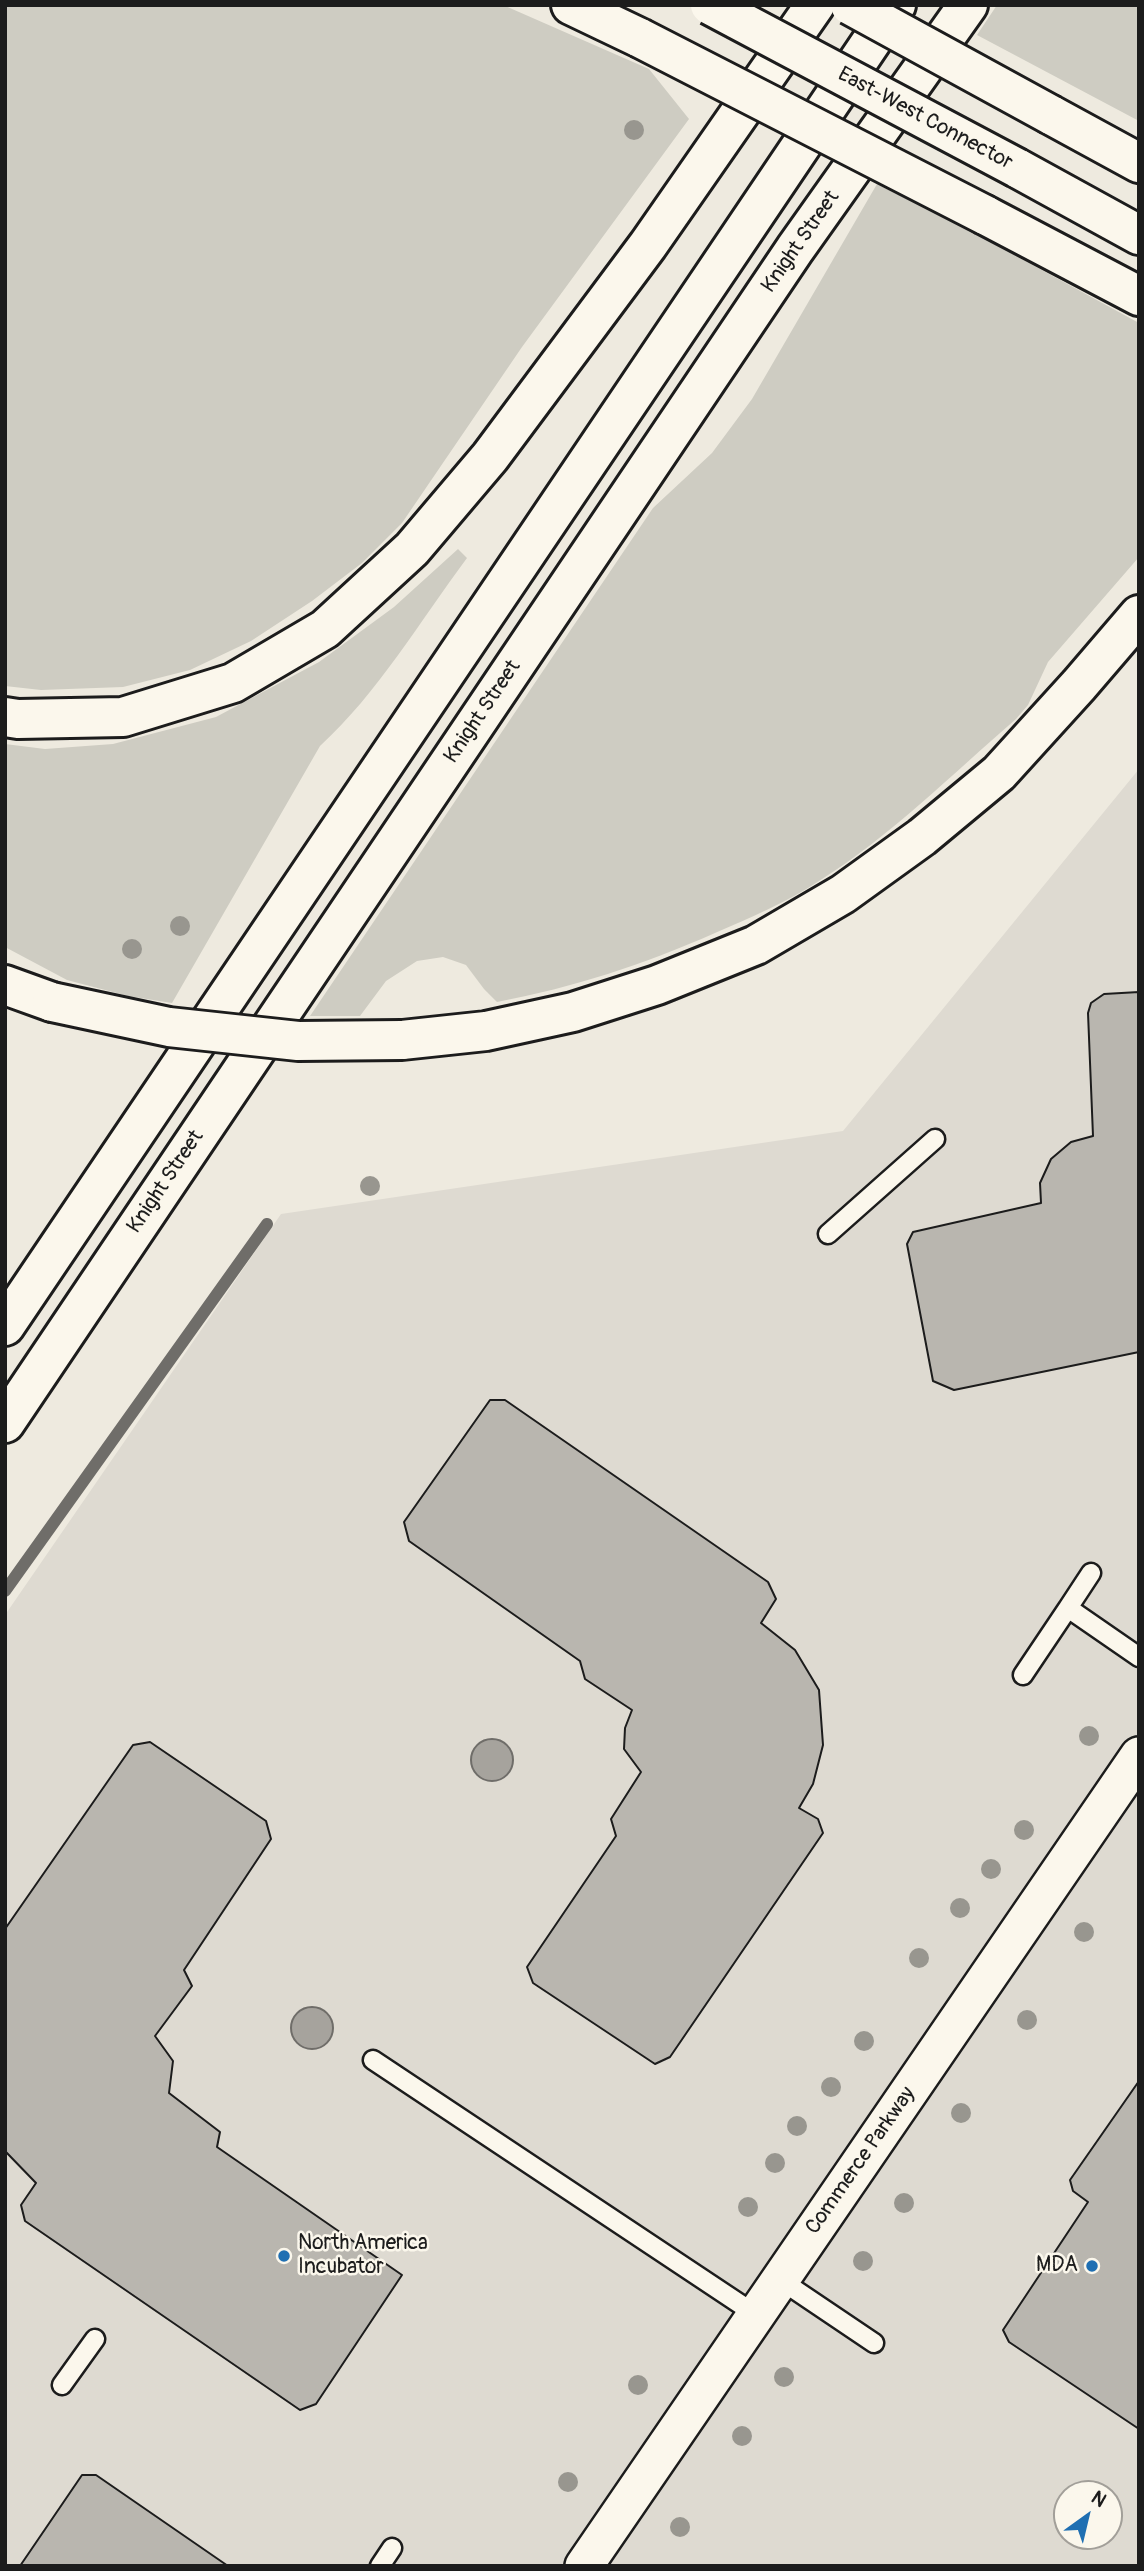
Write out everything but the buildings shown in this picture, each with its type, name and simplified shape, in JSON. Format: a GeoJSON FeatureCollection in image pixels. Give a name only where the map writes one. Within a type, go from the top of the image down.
{"type":"FeatureCollection","features":[{"type":"Feature","properties":{"kind":"highway"},"geometry":{"type":"LineString","coordinates":[[571,5],[1139,296]]}},
{"type":"Feature","properties":{"kind":"highway","name":"East-West Connector"},"geometry":{"type":"LineString","coordinates":[[710,5],[1139,234]]}},
{"type":"Feature","properties":{"kind":"highway"},"geometry":{"type":"LineString","coordinates":[[5,717],[123,717],[233,683],[325,629],[412,549],[490,457],[648,246],[815,5]]}},
{"type":"Feature","properties":{"kind":"highway"},"geometry":{"type":"LineString","coordinates":[[850,5],[1139,163]]}},
{"type":"Feature","properties":{"kind":"highway"},"geometry":{"type":"LineString","coordinates":[[5,1326],[896,5]]}},
{"type":"Feature","properties":{"kind":"highway","name":"Knight Street"},"geometry":{"type":"LineString","coordinates":[[5,1423],[795,249],[968,5]]}},
{"type":"Feature","properties":{"kind":"highway"},"geometry":{"type":"LineString","coordinates":[[5,985],[52,1002],[169,1027],[298,1041],[402,1040],[486,1031],[573,1012],[657,985],[756,945],[843,894],[922,837],[999,773],[1139,615]]}},
{"type":"Feature","properties":{"kind":"street","name":"Commerce Parkway"},"geometry":{"type":"LineString","coordinates":[[584,2566],[1139,1756]]}},
{"type":"Feature","properties":{"kind":"lane"},"geometry":{"type":"LineString","coordinates":[[828,1234],[935,1139]]}},
{"type":"Feature","properties":{"kind":"lane"},"geometry":{"type":"LineString","coordinates":[[1023,1675],[1091,1573]]}},
{"type":"Feature","properties":{"kind":"lane"},"geometry":{"type":"LineString","coordinates":[[1068,1608],[1139,1657]]}},
{"type":"Feature","properties":{"kind":"lane"},"geometry":{"type":"LineString","coordinates":[[373,2060],[755,2314]]}},
{"type":"Feature","properties":{"kind":"lane"},"geometry":{"type":"LineString","coordinates":[[779,2278],[874,2343]]}},
{"type":"Feature","properties":{"kind":"lane"},"geometry":{"type":"LineString","coordinates":[[62,2385],[94,2339]]}},
{"type":"Feature","properties":{"kind":"lane"},"geometry":{"type":"LineString","coordinates":[[380,2566],[392,2548]]}},
{"type":"Feature","properties":{"kind":"shaded area"},"geometry":{"type":"Polygon","coordinates":[[[5,5],[503,5],[649,69],[689,119],[522,347],[402,523],[362,563],[312,601],[251,641],[190,670],[123,687],[41,690],[5,686],[5,5]]]}},
{"type":"Feature","properties":{"kind":"shaded area"},"geometry":{"type":"Polygon","coordinates":[[[997,5],[1139,5],[1139,121],[977,35],[997,5]]]}},
{"type":"Feature","properties":{"kind":"shaded area"},"geometry":{"type":"Polygon","coordinates":[[[877,184],[974,233],[1139,323],[1139,557],[1048,662],[1028,705],[1016,719],[871,844],[794,896],[688,945],[608,974],[554,989],[497,1002],[466,965],[443,957],[417,961],[386,981],[360,1016],[310,1016],[653,508],[712,453],[752,399],[877,184]]]}},
{"type":"Feature","properties":{"kind":"shaded area"},"geometry":{"type":"Polygon","coordinates":[[[458,549],[467,558],[380,680],[320,746],[172,1003],[128,996],[67,980],[5,947],[5,744],[45,749],[113,744],[216,717],[319,662],[394,607],[458,549]]]}},
{"type":"Feature","properties":{"kind":"shaded area"},"geometry":{"type":"Polygon","coordinates":[[[1139,769],[1139,2566],[5,2566],[5,1615],[281,1214],[843,1131],[1139,769]]]}},
{"type":"Feature","properties":{"kind":"shaded area"},"geometry":{"type":"Polygon","coordinates":[[[492,1739],[507,1745],[513,1760],[507,1775],[492,1781],[477,1775],[471,1760],[477,1745],[492,1739]]]}},
{"type":"Feature","properties":{"kind":"shaded area"},"geometry":{"type":"Polygon","coordinates":[[[312,2007],[327,2013],[333,2028],[327,2043],[312,2049],[297,2043],[291,2028],[297,2013],[312,2007]]]}},
{"type":"Feature","properties":{"kind":"waterway"},"geometry":{"type":"LineString","coordinates":[[5,1591],[267,1224]]}},
{"type":"Feature","properties":{"kind":"place","name":"North America Incubator"},"geometry":{"type":"Point","coordinates":[284,2256]}},
{"type":"Feature","properties":{"kind":"place","name":"MDA"},"geometry":{"type":"Point","coordinates":[1092,2266]}}]}
